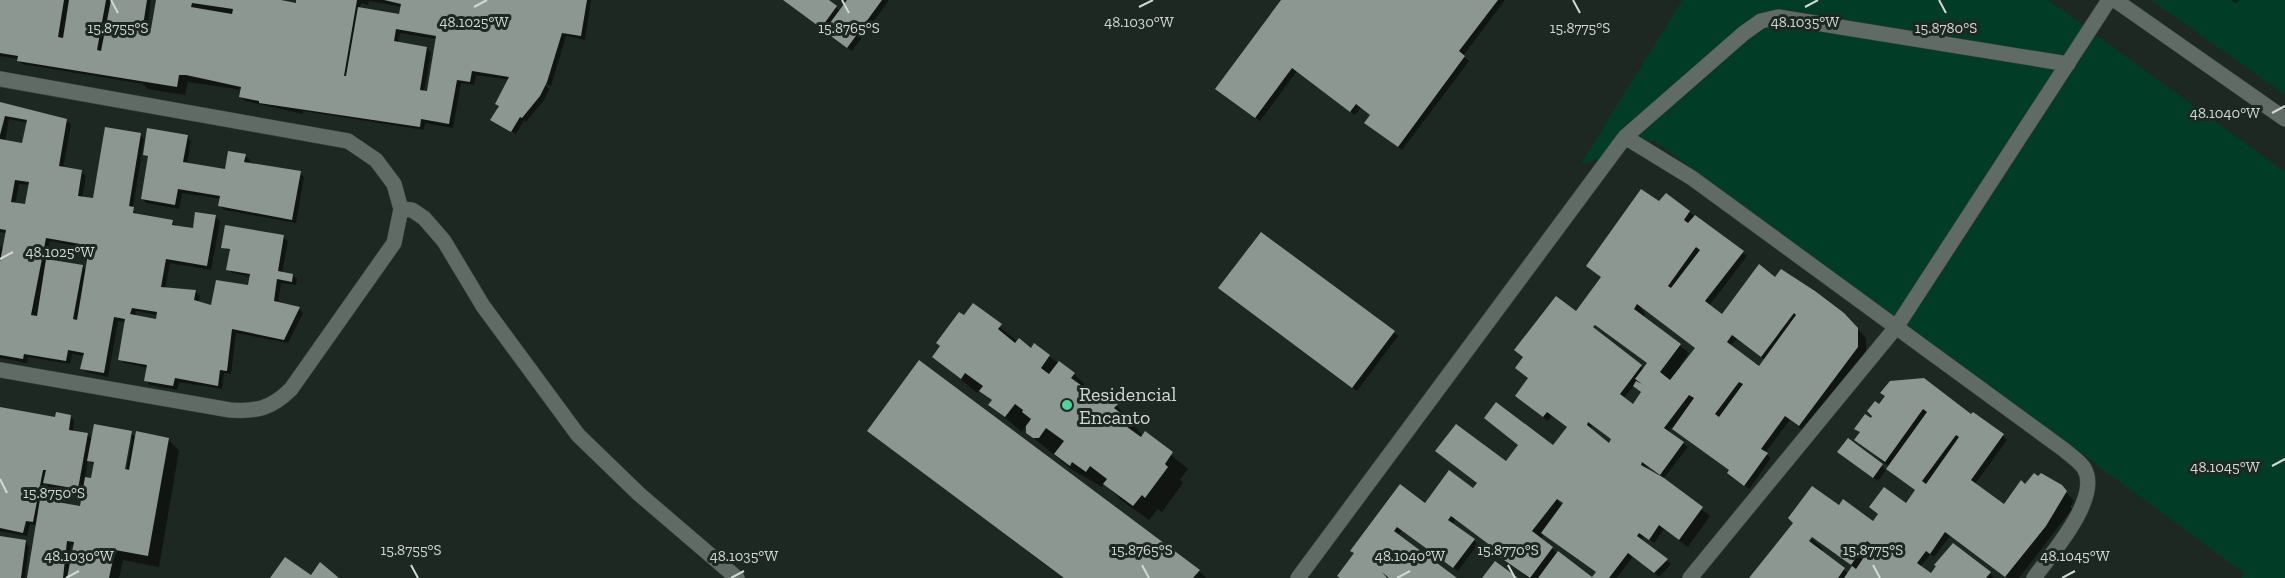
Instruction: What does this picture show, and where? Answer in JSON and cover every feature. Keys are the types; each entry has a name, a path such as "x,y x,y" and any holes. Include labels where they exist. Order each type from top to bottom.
{"street":[{"path":"1690,578 1897,326 2109,0"},
{"path":"2115,0 2285,119"},
{"path":"1298,578 1625,137 1743,33 1761,21 1778,17 2068,64"},
{"path":"0,79 348,141 376,160 394,184 401,209 394,243 291,389 279,401 264,409 230,410 0,370"},
{"path":"1625,137 1692,178 1897,326 2084,468 2089,492 2078,516 2034,578"},
{"path":"401,209 412,210 424,218 444,241 483,306 578,435 639,494 737,578"}],"green space":[{"path":"1682,0 2048,0 2285,172 2285,578 2241,578 2244,573 1654,141 1580,165"},
{"path":"2151,0 2285,0 2285,95"}],"building":[{"path":"0,0 64,0 58,37 63,38 69,0 106,0 97,50 101,51 111,0 147,0 142,32 146,33 147,27 151,29 156,0 281,0 296,3 296,0 357,0 344,76 346,76 358,7 399,14 401,4 384,0 587,0 581,36 562,33 547,82 540,96 522,118 520,117 511,132 490,120 499,106 495,104 509,77 472,71 470,82 457,80 449,124 421,119 420,127 259,103 259,101 239,97 241,87 186,75 179,75 177,87 17,61 18,56 0,53","holes":["192,3 233,9 232,14 191,7","396,29 436,36 427,91 420,90 427,47 394,41"]},
{"path":"783,0 829,0 837,6 821,28"},
{"path":"847,0 882,0 847,48 824,31"},
{"path":"1281,0 1498,0 1459,51 1465,56 1398,147 1364,123 1370,115 1356,104 1350,112 1292,68 1255,118 1215,89"},
{"path":"0,102 67,119 59,166 82,170 78,196 93,198 105,127 141,133 129,206 134,207 133,213 173,220 172,225 193,228 195,212 216,215 207,266 166,259 161,287 196,290 194,300 211,305 216,280 248,285 250,274 226,270 230,249 221,248 225,225 284,235 278,271 293,274 292,282 277,279 274,301 300,307 284,340 232,329 227,371 220,370 218,386 175,378 173,386 144,381 147,365 118,360 125,319 114,317 104,373 80,369 84,353 68,350 66,361 24,354 23,359 0,355 0,262 6,230 0,229 0,139 22,143 27,120 5,116 0,135","holes":["15,180 29,182 25,204 11,202","46,238 86,245 85,248 89,248 77,320 73,319 83,265 46,259 37,316 31,315","132,308 157,312 156,319 130,314"]},
{"path":"147,128 188,135 183,162 225,169 228,151 246,154 244,162 301,171 292,220 218,206 220,196 178,189 175,205 141,199 148,156 143,155"},
{"path":"1641,189 1659,201 1666,193 1690,211 1684,220 1688,223 1695,215 1744,251 1705,301 1722,314 1759,264 1775,277 1781,269 1844,313 1858,328 1858,347 1799,426 1785,416 1761,449 1768,453 1744,486 1727,473 1729,470 1672,429 1694,398 1689,395 1664,428 1684,442 1660,475 1642,462 1641,465 1664,478 1703,507 1679,540 1659,525 1649,540 1639,533 1637,536 1668,559 1654,573 1628,553 1609,578 1538,578 1558,551 1592,577 1596,572 1541,533 1563,503 1557,499 1532,531 1553,547 1530,578 1488,549 1491,546 1451,516 1448,520 1475,539 1453,568 1397,527 1394,531 1457,578 1389,578 1382,572 1387,578 1340,578 1337,576 1354,553 1350,551 1400,484 1425,503 1449,470 1473,488 1477,483 1435,451 1456,424 1506,461 1518,445 1484,418 1496,402 1553,445 1567,427 1547,412 1543,417 1515,396 1528,378 1515,368 1523,357 1514,350 1556,296 1576,311 1601,277 1586,266","holes":["1696,247 1700,250 1671,288 1668,286","1637,304 1695,348 1670,380 1660,372 1681,344 1634,309","1794,313 1796,315 1759,366 1727,342 1732,335 1761,357","1595,325 1647,363 1635,379 1642,384 1636,381 1633,386 1641,392 1633,404 1620,394 1642,365 1593,327","1739,382 1743,384 1719,417 1715,414","1588,422 1611,439 1609,443 1587,425"]},
{"path":"1261,232 1395,331 1352,388 1218,288"},
{"name":"Residencial Encanto","path":"973,303 1002,324 998,329 1015,343 1019,338 1031,348 1034,343 1050,355 1041,368 1049,374 1059,361 1075,373 1071,378 1085,388 1082,392 1094,401 1101,392 1118,404 1114,408 1127,418 1123,424 1141,437 1145,431 1173,452 1165,464 1168,467 1145,498 1142,495 1133,506 1103,484 1107,479 1090,466 1086,472 1072,462 1070,466 1054,454 1064,441 1046,428 1039,438 1033,438 1026,433 1026,426 1031,419 1022,412 1023,410 1015,404 1005,417 988,405 992,400 979,391 983,386 965,373 961,379 932,357 940,346 936,343 959,312 964,315"},
{"path":"919,360 1200,570 1193,578 1064,578 867,431"},
{"path":"1924,378 1971,414 1973,412 2004,434 1971,480 2004,504 2021,480 2025,484 2034,473 2038,476 2041,473 2062,485 2067,491 2046,526 2005,577 1945,532 1930,554 1926,551 1917,563 1931,573 1936,566 1934,565 1953,543 1991,572 1986,578 1844,578 1852,566 1856,569 1872,545 1867,541 1851,565 1812,537 1809,541 1845,568 1838,578 1749,578 1793,523 1788,518 1812,486 1839,505 1843,499 1873,521 1878,514 1869,507 1884,487 1906,503 1915,490 1886,469 1927,412 1923,409 1885,462 1854,440 1860,432 1854,429 1865,414 1871,418 1872,416 1867,411 1875,401 1879,404 1885,396 1880,393 1890,381","holes":["1956,435 1959,437 1926,484 1922,481"]},
{"path":"0,407 55,417 56,412 71,415 69,430 88,433 78,489 43,483 46,470 43,470 33,522 26,521 23,533 0,528"},
{"path":"94,424 132,431 125,469 129,470 136,431 169,438 148,556 115,550 109,578 67,578 74,542 67,541 63,578 27,578 40,499 80,506 85,477 91,478 94,462 87,461"},
{"path":"1848,438 1883,464 1873,478 1837,452"},
{"path":"0,536 26,540 21,578 0,578"},
{"path":"285,557 311,575 320,562 339,578 270,578"},
{"path":"1495,561 1518,578 1482,578"}],"place":[{"name":"Residencial Encanto","path":"1067,405"}]}
